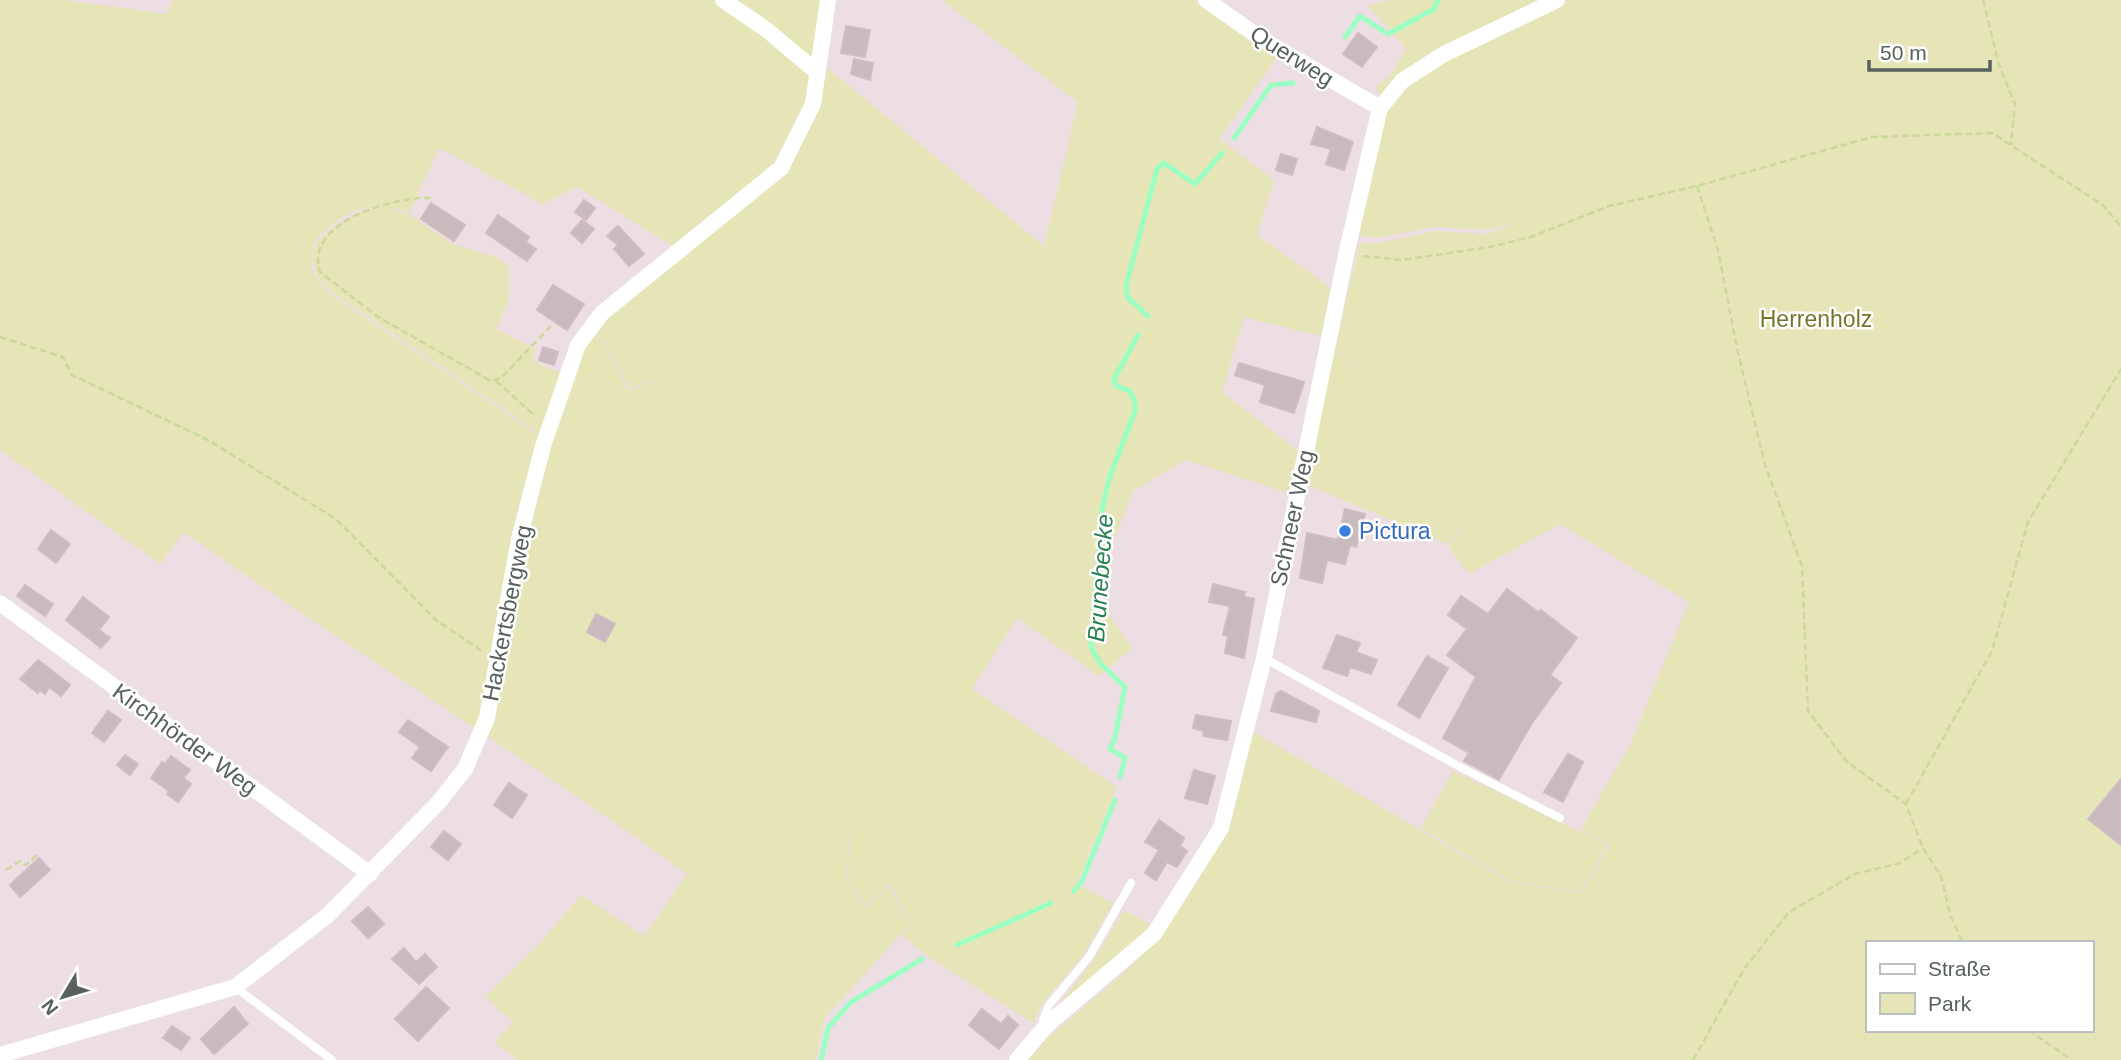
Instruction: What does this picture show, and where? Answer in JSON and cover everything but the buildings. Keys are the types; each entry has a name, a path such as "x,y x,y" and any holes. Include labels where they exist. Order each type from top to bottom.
{"street":[{"path":"723,0 767,30 818,73"},
{"name":"Hackertsbergweg","path":"0,1055 235,987 327,916 407,838 465,769 487,718 519,539 549,428 584,334 601,313 780,167 813,104 828,0"},
{"name":"Querweg","path":"1206,0 1263,40 1380,108"},
{"name":"Schneer Weg","path":"1017,1060 1047,1026 1154,934 1221,828 1264,658 1346,255 1380,108 1402,81 1444,54 1557,0"},
{"name":"Kirchhörder Weg","path":"0,603 370,874"}],"lane":[{"path":"1264,658 1560,818"},
{"path":"1047,1026 1043,1020 1049,1005 1089,957 1131,883"},
{"path":"235,987 332,1060"}],"path":[{"path":"1983,0 1999,65 2015,104 2011,145"},
{"path":"1346,255 1401,260 1490,247 1531,237 1609,206 1696,186 1872,137 1992,133 2103,205 2121,227"},
{"path":"1696,186 1718,250 1738,353 1766,466 1802,566 1808,711 1847,762 1906,804 1923,848 1941,876 1950,915 1962,941"},
{"path":"431,198 385,202 352,217 320,247 317,255 320,272 378,317 485,379 496,381 549,428"},
{"path":"496,381 551,326"},
{"path":"0,337 63,357 72,375 208,440 336,519 436,620 498,662"},
{"path":"1906,804 1992,651 2028,522 2121,369"},
{"path":"1693,1060 1744,969 1789,912 1855,874 1900,863 1923,848"},
{"path":"6,870 20,861 26,865 37,855"},
{"path":"2031,1032 2071,1060"}],"green space":[{"path":"0,0 64,0 166,14 173,0 822,0 815,58 1044,246 1042,256 1078,102 941,0 1195,0 1278,56 1219,139 1274,180 1257,235 1331,288 1321,336 1244,317 1222,392 1298,451 1289,493 1186,460 1133,491 1094,593 1132,648 1099,676 1017,618 972,689 1117,787 1077,884 1113,903 1084,954 1042,1004 1033,1023 931,959 902,935 911,924 890,884 866,905 847,879 850,841 857,817 849,841 846,879 866,907 889,886 910,924 824,1019 816,1060 517,1060 494,1042 513,1022 485,997 541,942 581,895 644,936 687,874 184,532 160,564 0,450","holes":["439,148 543,204 577,187 684,253 607,316 596,331 630,389 649,379 661,388 649,380 629,391 596,332 583,351 549,442 327,292 311,269 314,242 347,215 357,210 380,207 410,212"]},
{"name":"Herrenholz","path":"1389,0 2121,0 2121,1060 1028,1060 1046,1039 1122,975 1159,937 1227,832 1252,731 1509,882 1581,893 1610,845 1580,830 1630,745 1689,602 1560,524 1469,574 1448,546 1496,488 1448,544 1305,484 1335,351 1508,475 1335,350 1359,244 1378,243 1435,231 1487,234 1516,223 1488,230 1434,227 1378,238 1357,236 1385,104 1376,87 1391,75 1406,48 1368,6"},
{"path":"382,207 409,214 452,244 496,257 509,266 509,298 497,329 536,349 533,361 560,373 540,434 328,290 317,274 314,263 316,243 346,219 363,211"},
{"path":"1453,771 1608,845 1580,892 1510,881 1421,828"},
{"path":"1124,910 1153,926 1055,1009 1095,959"}],"waterway":[{"path":"1345,37 1360,16 1388,34 1434,9 1438,0"},
{"path":"1234,138 1271,85 1293,83"},
{"name":"Brunebecke","path":"1148,316 1128,298 1126,286 1157,169 1164,163 1195,184 1222,153"},
{"name":"Brunebecke","path":"1120,777 1125,758 1110,749 1115,738 1125,687 1100,663 1091,647 1102,510 1109,479 1135,411 1130,391 1116,386 1114,379 1138,335"},
{"name":"Brunebecke","path":"1074,891 1082,881 1115,800"},
{"name":"Brunebecke","path":"957,945 1051,903"},
{"name":"Brunebecke","path":"821,1060 828,1028 851,1002 922,959"}],"place":[{"name":"Pictura","path":"1345,531"}]}
